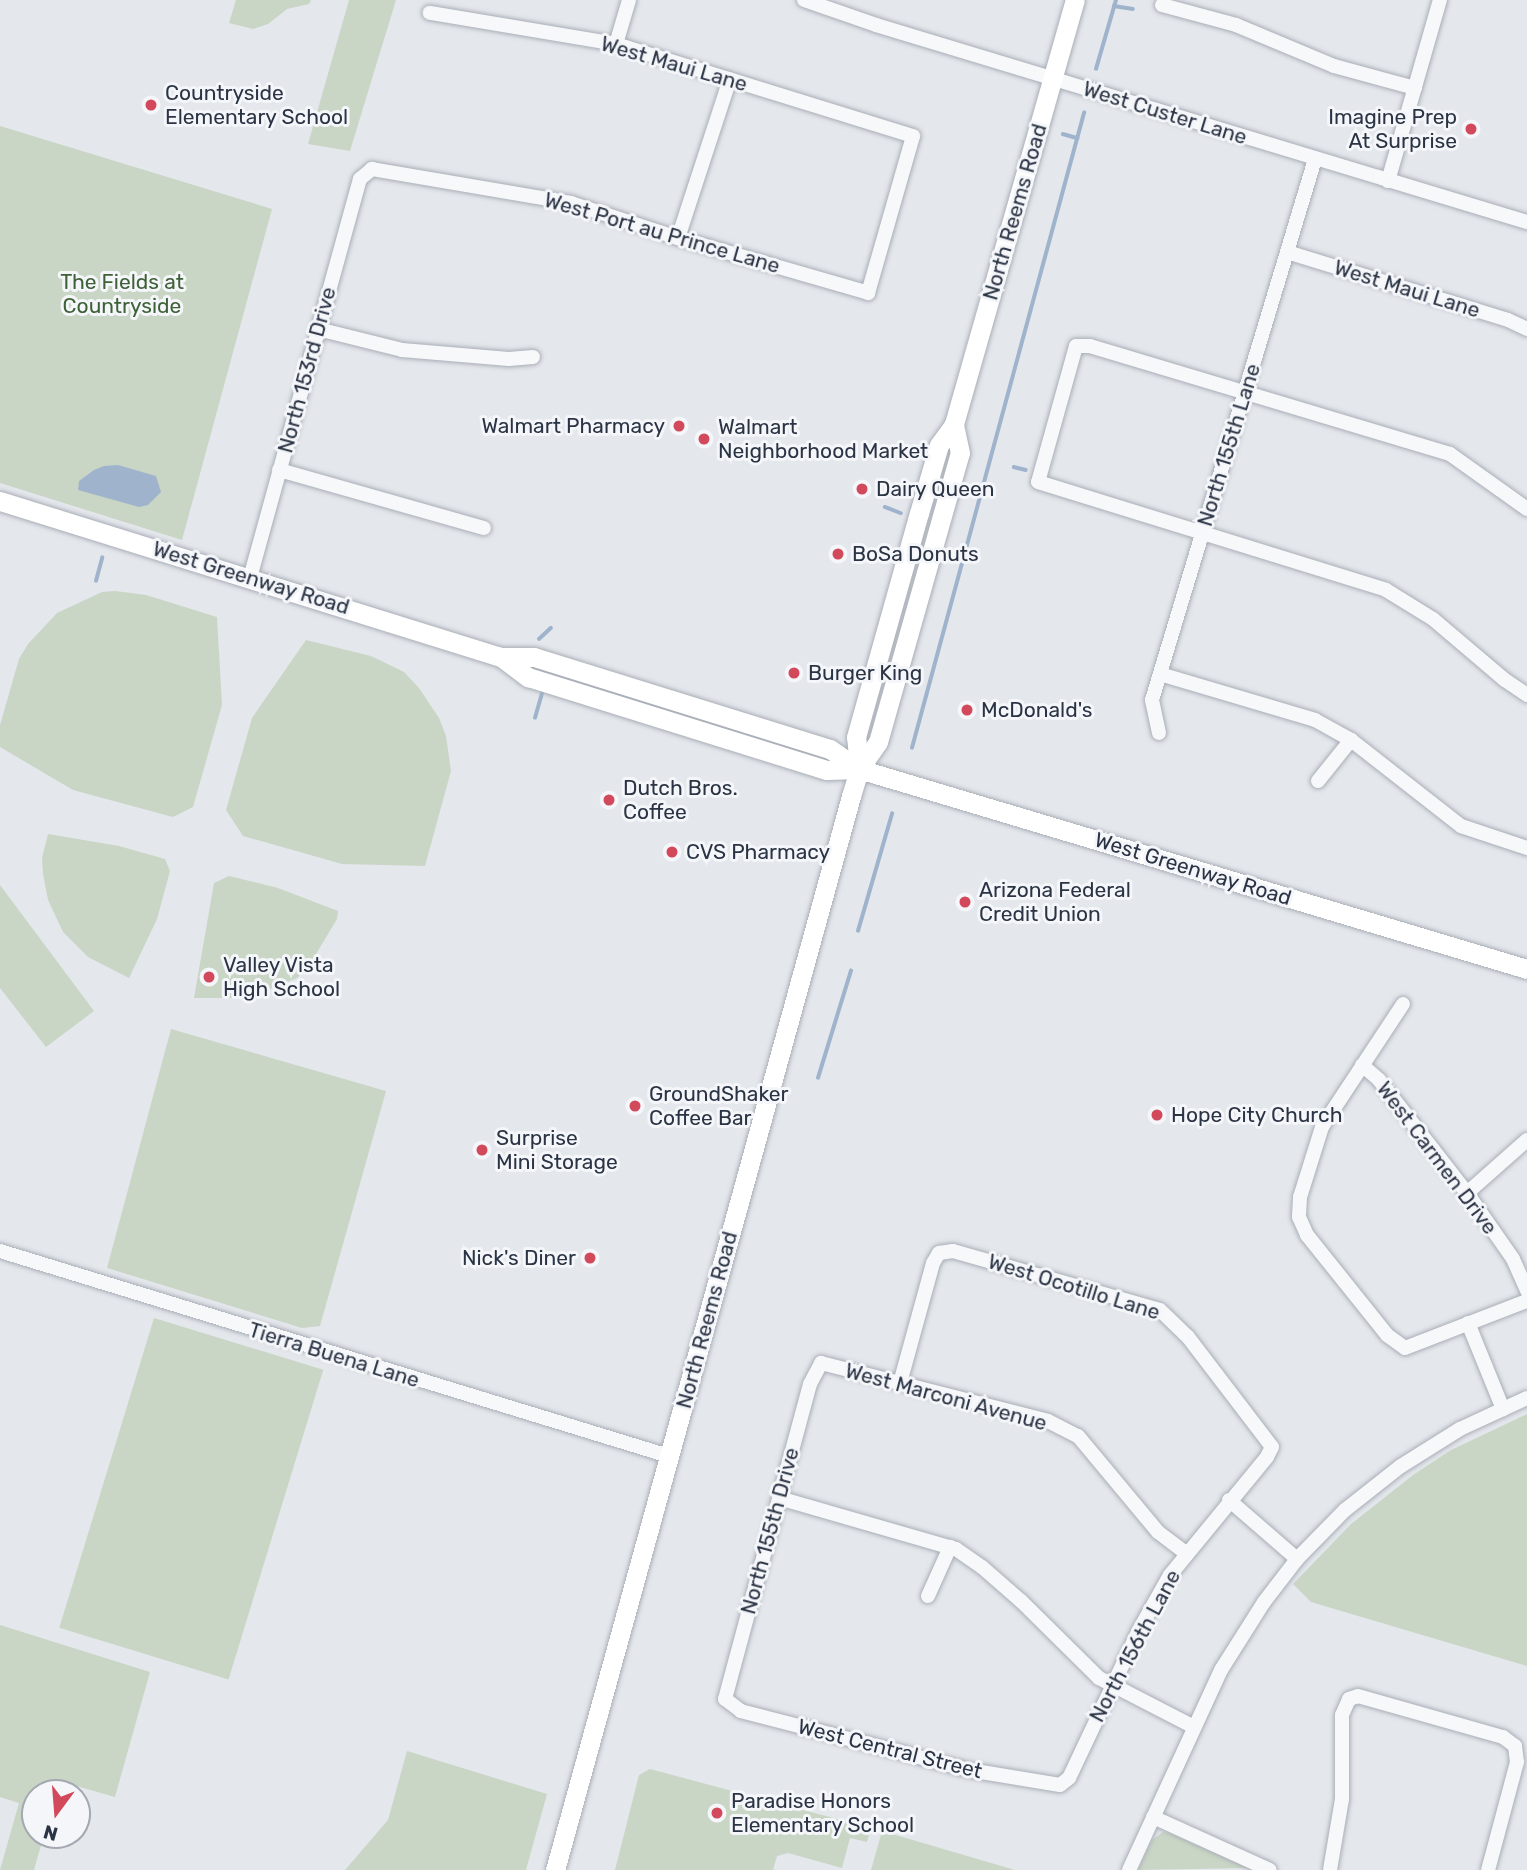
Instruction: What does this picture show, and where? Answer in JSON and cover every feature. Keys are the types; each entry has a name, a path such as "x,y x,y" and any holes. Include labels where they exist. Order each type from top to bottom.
{"main road":[{"name":"North Reems Road","path":"555,1870 859,769 856,737 859,726 939,445 954,424 1075,0"},
{"name":"West Greenway Road","path":"0,501 501,657 534,657 830,749 859,769 1527,969"}],"street":[{"path":"617,44 629,0"},
{"name":"West Custer Lane","path":"804,0 1052,79 1527,222"},
{"path":"1388,181 1440,0"},
{"path":"1162,5 1236,25 1335,66 1415,88"},
{"name":"West Maui Lane","path":"430,13 617,44 913,136 867,293"},
{"path":"678,238 730,79"},
{"name":"North 155th Lane","path":"1159,733 1152,700 1315,159"},
{"name":"West Port au Prince Lane","path":"372,169 571,202 678,238 867,293"},
{"name":"North 153rd Drive","path":"250,578 360,179 372,169"},
{"name":"West Maui Lane","path":"1287,252 1527,328"},
{"path":"318,329 402,350 509,359 533,357"},
{"path":"1527,509 1450,454 1090,345 1076,346 1038,482 1386,590 1433,619 1505,680 1527,695"},
{"path":"279,470 484,528"},
{"path":"1160,674 1315,720 1352,740 1461,826 1527,848"},
{"path":"1318,781 1352,740"},
{"path":"1404,1004 1322,1127 1300,1197 1299,1217 1307,1235 1387,1335 1405,1349 1527,1301"},
{"name":"West Carmen Drive","path":"1362,1065 1379,1080 1467,1193 1513,1259 1527,1291"},
{"path":"1467,1193 1527,1140"},
{"name":"Tierra Buena Lane","path":"0,1251 669,1456"},
{"name":"West Ocotillo Lane","path":"900,1383 933,1263 939,1253 953,1251 1160,1310 1188,1337 1272,1447"},
{"path":"1468,1323 1503,1409"},
{"name":"West Marconi Avenue","path":"821,1363 1048,1421 1078,1436 1158,1532 1186,1553"},
{"name":"North 155th Drive","path":"725,1699 810,1384 821,1363"},
{"path":"1129,1870 1194,1727 1235,1646 1297,1559 1345,1510 1401,1465 1460,1429 1527,1398"},
{"name":"North 156th Lane","path":"1060,1785 1069,1778 1151,1608 1186,1553 1267,1458 1272,1447"},
{"path":"779,1498 950,1546 982,1567 1080,1663 1111,1687 1194,1727"},
{"path":"1229,1500 1297,1559"},
{"path":"928,1596 950,1546"},
{"path":"1330,1870 1341,1807 1342,1715 1349,1699 1366,1697 1503,1737 1515,1746 1517,1762 1488,1870"},
{"name":"West Central Street","path":"725,1699 741,1711 862,1744 969,1770 1060,1785"},
{"path":"1153,1817 1270,1870"}],"green space":[{"path":"236,0 311,0 309,4 287,9 268,24 253,29 229,23"},
{"path":"349,0 396,0 350,151 308,144"},
{"name":"The Fields at Countryside","path":"0,126 272,209 182,540 0,483"},
{"path":"102,592 146,595 217,617 222,705 193,807 173,817 73,790 0,747 0,725 19,659 28,644 57,613"},
{"path":"306,640 371,656 404,672 419,688 439,718 446,736 451,771 425,866 342,864 243,836 226,810 252,718"},
{"path":"48,834 119,846 165,859 170,871 157,919 129,978 88,957 63,932 48,900 43,874 42,858"},
{"path":"229,876 278,888 338,911 337,919 310,964 297,978 247,998 194,998 214,883"},
{"path":"0,885 94,1011 46,1047 0,988"},
{"path":"171,1029 386,1091 320,1326 302,1328 107,1268"},
{"path":"154,1318 323,1370 229,1680 59,1628"},
{"path":"1527,1414 1527,1666 1311,1602 1293,1584 1351,1524 1413,1475 1451,1450"},
{"path":"0,1625 150,1672 115,1797 91,1790 91,1779 21,1779 21,1849 40,1849 34,1870 0,1870 19,1803 0,1797"},
{"path":"407,1751 547,1794 526,1870 345,1870 388,1820"},
{"path":"650,1769 871,1828 867,1842 850,1838 842,1868 788,1853 777,1856 773,1870 615,1870 639,1775"},
{"path":"882,1831 1015,1870 871,1870"},
{"path":"1163,1832 1248,1868 1138,1870 1152,1840"}],"water":[{"path":"118,465 156,476 161,492 148,505 139,507 78,490 79,481 94,470"}],"waterway":[{"path":"1096,69 1116,0"},
{"path":"1114,6 1133,9"},
{"path":"912,748 1084,113"},
{"path":"1063,134 1077,138"},
{"path":"1014,467 1026,470"},
{"path":"885,507 901,513"},
{"path":"96,581 102,558"},
{"path":"539,639 551,628"},
{"path":"535,718 542,694"},
{"path":"858,931 892,814"},
{"path":"818,1078 851,971"}],"place":[{"name":"Countryside Elementary School","path":"151,105"},
{"name":"Imagine Prep At Surprise","path":"1471,129"},
{"name":"Walmart Pharmacy","path":"679,426"},
{"name":"Walmart Neighborhood Market","path":"704,439"},
{"name":"Dairy Queen","path":"862,489"},
{"name":"BoSa Donuts","path":"838,554"},
{"name":"Burger King","path":"794,673"},
{"name":"McDonald's","path":"967,710"},
{"name":"Dutch Bros. Coffee","path":"609,800"},
{"name":"CVS Pharmacy","path":"672,852"},
{"name":"Arizona Federal Credit Union","path":"965,902"},
{"name":"Valley Vista High School","path":"209,977"},
{"name":"GroundShaker Coffee Bar","path":"635,1106"},
{"name":"Hope City Church","path":"1157,1115"},
{"name":"Surprise Mini Storage","path":"482,1150"},
{"name":"Nick's Diner","path":"590,1258"},
{"name":"Paradise Honors Elementary School","path":"717,1813"}]}
